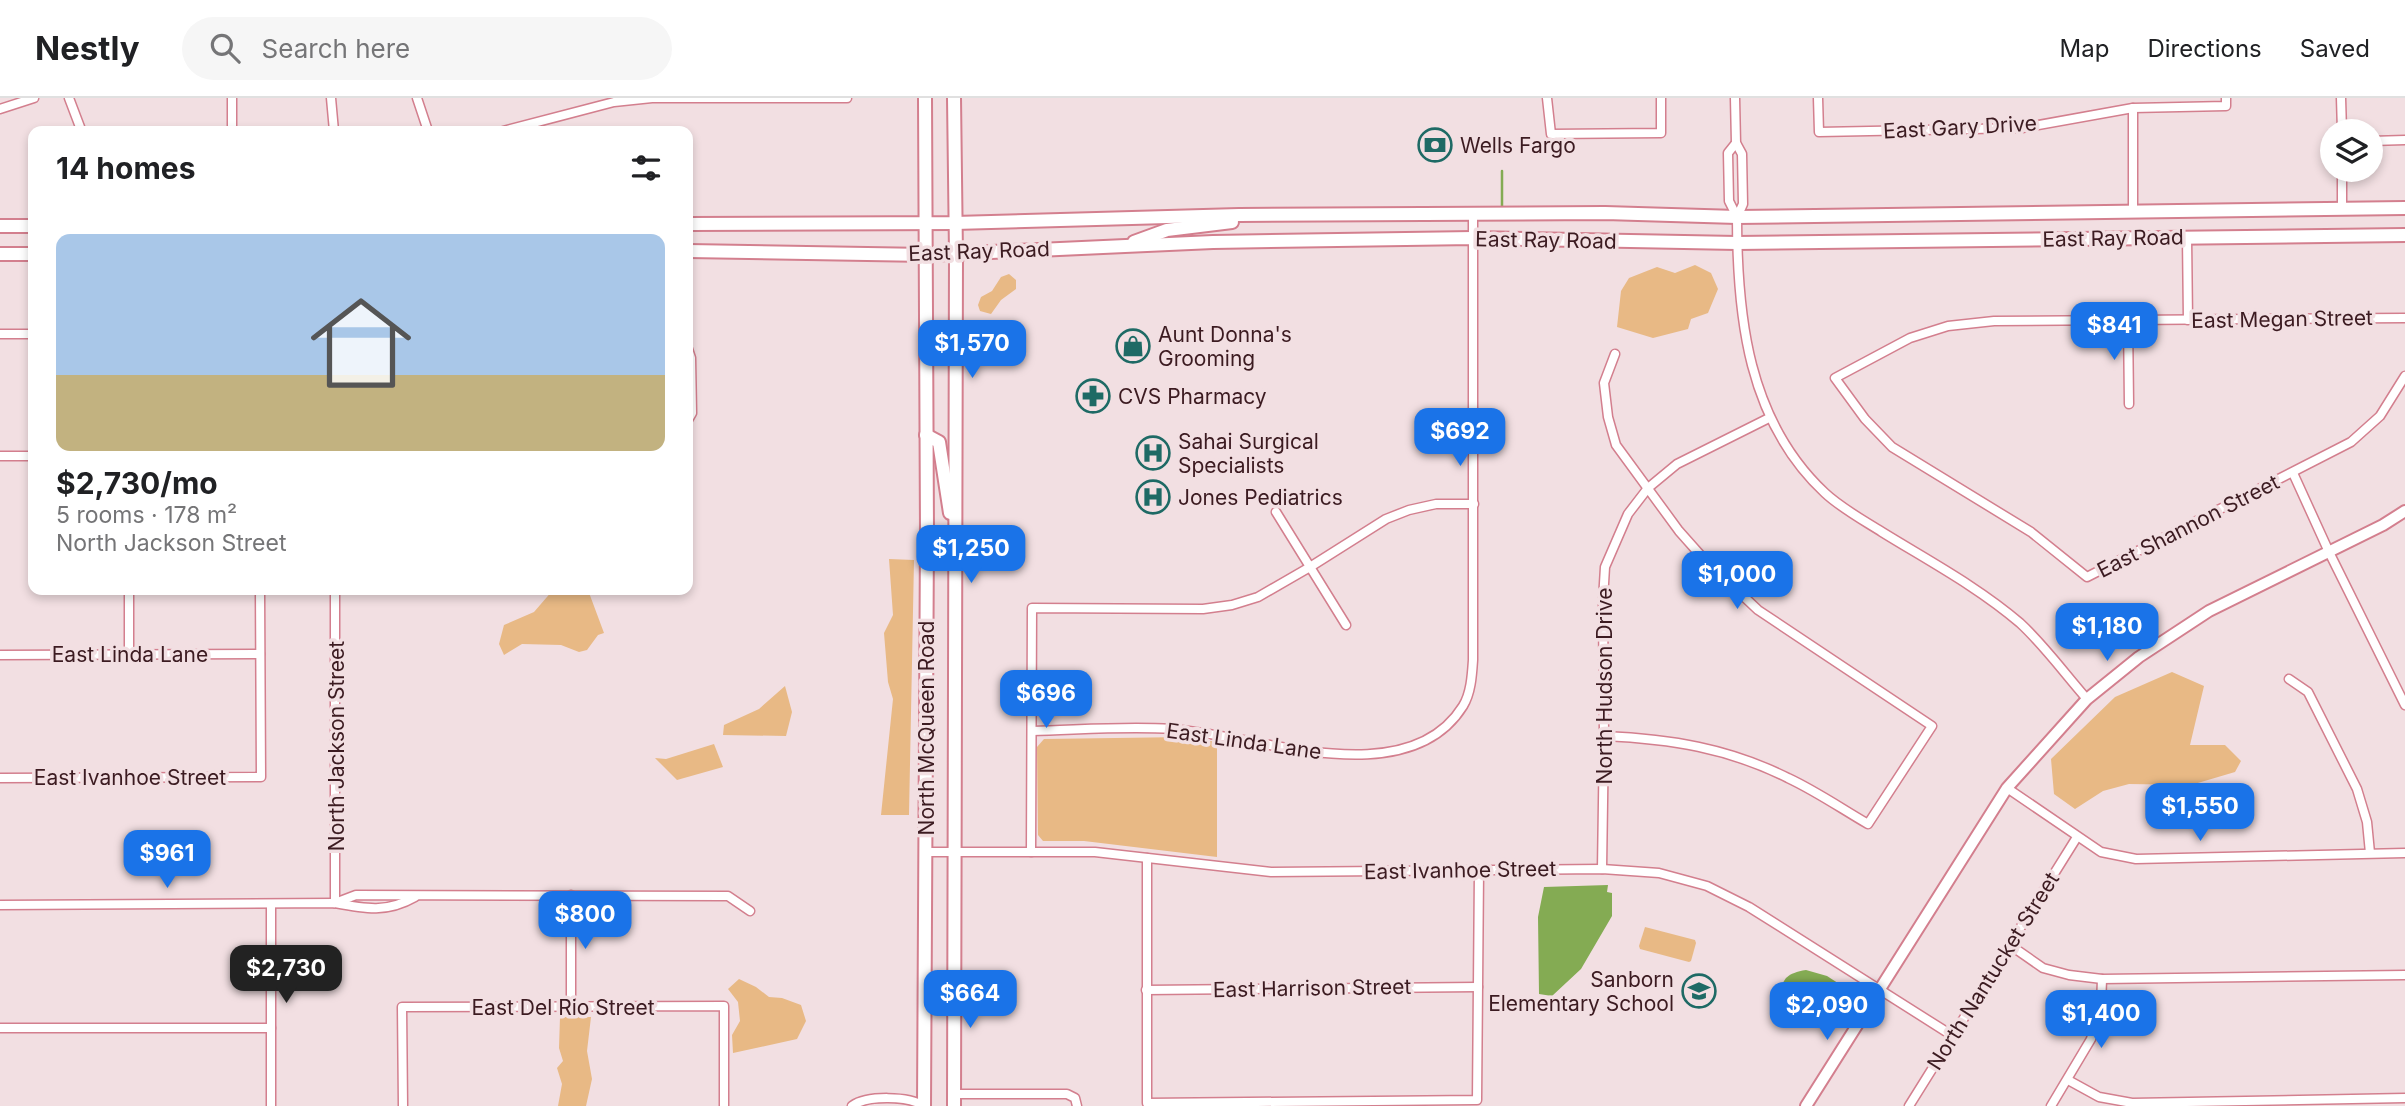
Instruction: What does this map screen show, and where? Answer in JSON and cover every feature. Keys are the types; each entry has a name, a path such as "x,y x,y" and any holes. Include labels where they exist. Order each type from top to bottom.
{"main road":[{"name":"North McQueen Road","path":"924,1106 927,255 925,98"},
{"name":"North McQueen Road","path":"954,98 954,1100"},
{"name":"East Ray Road","path":"693,225 926,224 1240,215 1605,213 1737,217 2405,208"},
{"path":"1123,246 1167,230 1229,223 1240,215"},
{"path":"0,226 28,226"},
{"name":"East Ray Road","path":"693,251 927,255 1123,246 1473,238 1737,243 2405,235"},
{"path":"0,254 28,254"},
{"path":"926,435 939,442 947,504 955,533"}],"street":[{"path":"0,109 34,98"},
{"path":"69,98 80,126"},
{"path":"232,98 232,126"},
{"path":"331,98 334,126"},
{"path":"417,98 426,126"},
{"path":"522,126 614,102 652,99 847,98"},
{"path":"1547,98 1551,134 1661,133 1661,98"},
{"path":"1735,98 1736,143 1742,154 1743,204 1737,217 1740,303 1755,383 1769,418 1793,457 1825,494 1995,604 2022,625 2087,699"},
{"name":"East Gary Drive","path":"1818,98 1819,132 2022,128 2133,108 2226,102"},
{"path":"2341,98 2342,119"},
{"path":"2133,108 2133,212"},
{"path":"2383,141 2405,140"},
{"path":"1736,143 1728,153 1728,189 1729,206 1737,217"},
{"path":"2342,182 2342,209"},
{"path":"1031,852 1032,608 1203,609 1232,605 1258,597 1310,568 1386,519 1436,504 1474,504 1473,214"},
{"path":"2187,237 2188,320"},
{"name":"East Megan Street","path":"1835,378 1910,338 1948,326 1994,321 2405,318"},
{"path":"2128,320 2129,404"},
{"path":"0,334 28,334"},
{"path":"1604,736 1656,738 1703,746 1746,759 1790,778 1868,824 1932,726 1758,610 1703,558 1679,531 1616,446 1608,417 1604,383 1615,354"},
{"name":"East Shannon Street","path":"1835,378 1865,419 1892,447 2031,532 2087,577 2351,442 2380,416 2405,376"},
{"name":"North Hudson Drive","path":"1602,869 1605,568 1628,514 1648,488 1677,464 1769,418"},
{"path":"0,456 28,456"},
{"path":"2293,473 2405,705"},
{"name":"East Linda Lane","path":"1032,731 1171,729 1323,753 1397,752 1418,745 1448,725 1464,705 1471,685 1474,504"},
{"path":"1806,1106 2007,788 2087,699 2140,657 2208,611 2383,525 2405,511"},
{"path":"1276,512 1346,625"},
{"path":"128,595 128,654"},
{"path":"260,595 260,653"},
{"name":"North Jackson Street","path":"335,595 335,903"},
{"name":"East Linda Lane","path":"0,655 260,653"},
{"name":"East Ivanhoe Street","path":"0,778 261,777 260,653"},
{"path":"2289,679 2308,692 2357,789 2367,822 2370,853"},
{"path":"2007,788 2101,852 2136,859 2405,853"},
{"name":"North Nantucket Street","path":"1909,1106 2077,837"},
{"name":"East Ivanhoe Street","path":"925,852 1095,852 1270,872 1602,869 1659,873 1707,886 1749,907 1953,1036"},
{"path":"1147,858 1147,1103 1477,1100 1479,871"},
{"path":"0,905 335,903 356,895 728,895 750,911"},
{"path":"570,895 571,1008"},
{"path":"271,904 271,1106"},
{"path":"2010,945 2043,968 2069,975 2102,979 2405,975"},
{"path":"2051,1106 2091,1038 2101,1007 2102,979"},
{"name":"East Harrison Street","path":"1146,990 1478,987"},
{"name":"East Del Rio Street","path":"403,1106 402,1007 724,1006 723,1106"},
{"path":"0,1028 271,1028"},
{"path":"2068,1080 2099,1097 2132,1103 2405,1098"},
{"path":"954,1100 1067,1094 1075,1098 1077,1106"},
{"path":"852,1106 864,1099 913,1100 924,1106"}],"shaded area":[{"path":"1695,265 1711,273 1718,289 1708,313 1691,319 1688,329 1653,338 1617,327 1621,291 1629,278 1657,267 1675,273"},
{"path":"1009,274 1016,280 1016,289 1001,300 991,314 980,311 978,305 981,297 992,291 1001,277"},
{"path":"889,559 914,560 909,815 881,815 893,699 888,682 884,633 893,615"},
{"path":"549,595 590,595 604,633 598,635 587,650 579,652 561,645 522,644 504,655 499,644 504,625 534,612"},
{"path":"2172,672 2204,686 2190,745 2225,745 2241,761 2235,772 2191,785 2129,784 2103,791 2075,809 2054,794 2051,759 2115,697"},
{"path":"785,686 792,712 786,736 723,735 724,725 759,709"},
{"path":"1186,737 1217,742 1217,857 1084,841 1043,841 1038,835 1037,747 1044,739"},
{"path":"714,744 723,767 677,780 655,758 666,759"},
{"path":"1608,885 1607,892 1612,893 1612,916 1581,969 1552,996 1539,994 1538,917 1544,887"},
{"path":"1645,927 1695,940 1691,961 1640,949"},
{"path":"1806,970 1827,976 1844,987 1847,1000 1826,1032 1783,1005 1784,980 1792,974"},
{"path":"739,979 769,997 782,998 801,1005 806,1021 797,1039 733,1053 732,1035 740,1021 738,1002 728,989"},
{"path":"560,1017 591,1017 587,1051 592,1079 586,1106 558,1106 562,1084 557,1068 563,1061 559,1048"}],"waterway":[{"path":"1502,171 1502,207"}],"place":[{"name":"Wells Fargo","path":"1435,145"},
{"name":"Aunt Donna's Grooming","path":"1133,346"},
{"name":"CVS Pharmacy","path":"1093,396"},
{"name":"Sahai Surgical Specialists","path":"1153,453"},
{"name":"Jones Pediatrics","path":"1153,497"},
{"name":"Sanborn Elementary School","path":"1699,991"}]}
